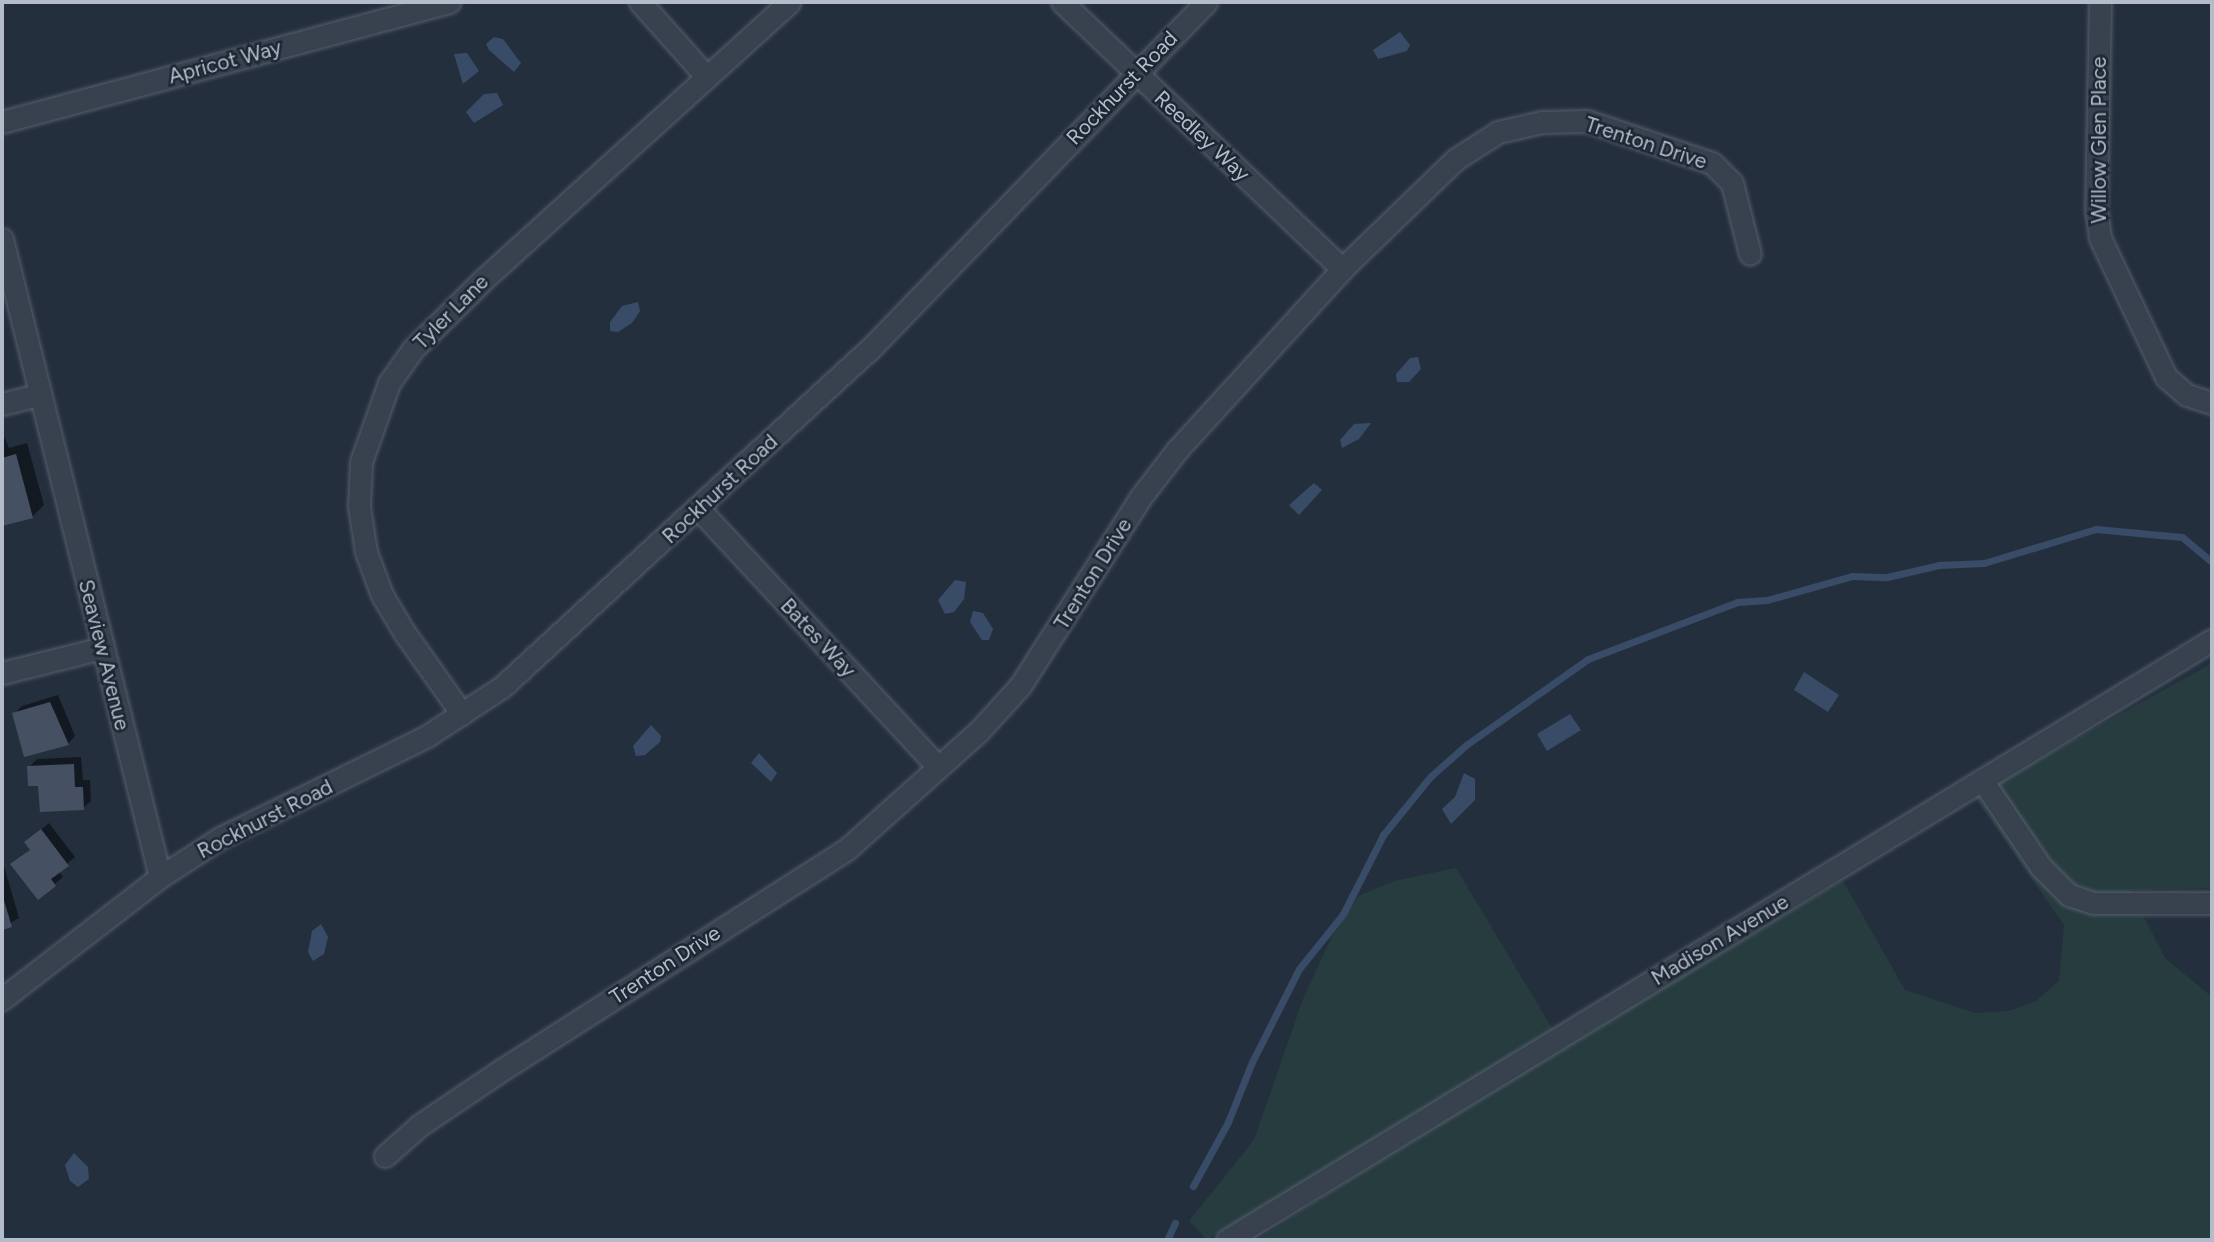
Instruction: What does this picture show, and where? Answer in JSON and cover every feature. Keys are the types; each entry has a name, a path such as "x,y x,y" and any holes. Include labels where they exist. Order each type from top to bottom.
{"street":[{"name":"Apricot Way","path":"2,122 449,2"},
{"path":"640,2 706,76"},
{"name":"Tyler Lane","path":"462,714 404,632 382,595 366,552 360,473 372,421 389,383 413,349 789,2"},
{"name":"Reedley Way","path":"1062,2 1342,269"},
{"name":"Rockhurst Road","path":"160,877 220,838 427,736 502,687 869,351 1206,2"},
{"name":"Willow Glen Place","path":"2100,2 2096,209 2100,238 2166,377 2188,396 2212,402"},
{"name":"Trenton Drive","path":"385,1156 419,1125 497,1073 846,849 938,767 1020,687 1140,498 1177,450 1342,269 1456,159 1499,132 1542,122 1587,121 1712,163 1732,183 1750,254"},
{"name":"Seaview Avenue","path":"2,239 38,394 160,877"},
{"path":"2,404 38,394"},
{"name":"Bates Way","path":"699,509 938,767"},
{"name":"Madison Avenue","path":"1227,1240 2212,640"},
{"path":"2,673 102,648"},
{"path":"1982,780 2040,867 2069,895 2093,904 2212,904"},
{"path":"2,999 160,877"}],"green space":[{"path":"2212,663 2212,888 2130,890 2165,958 2212,997 2212,1240 1257,1240 1460,1109 1843,881 1905,990 1975,1013 2009,1011 2036,1001 2059,981 2064,925 1974,796"},
{"path":"1456,868 1553,1030 1207,1240 1189,1221 1254,1140 1303,999 1333,934 1358,896 1394,881"}],"water":[{"path":"1400,32 1410,45 1407,51 1378,59 1373,50"},
{"path":"494,37 503,39 521,63 514,72 489,50 486,44"},
{"path":"467,53 479,71 463,84 454,54"},
{"path":"497,93 503,105 474,123 466,112 484,94"},
{"path":"638,302 640,311 632,323 618,332 610,331 610,322 622,306"},
{"path":"1418,357 1421,369 1409,382 1397,382 1396,374 1410,358"},
{"path":"1371,423 1359,439 1342,448 1340,440 1354,424"},
{"path":"1314,483 1322,490 1299,515 1289,505"},
{"path":"955,580 966,582 964,599 954,612 945,614 938,600"},
{"path":"973,611 983,613 993,629 989,640 982,640 970,622"},
{"path":"1804,672 1839,695 1828,712 1794,690"},
{"path":"1570,714 1581,730 1547,751 1537,734"},
{"path":"651,725 661,736 660,742 645,755 636,756 633,746"},
{"path":"759,753 777,773 771,782 751,763"},
{"path":"1464,773 1475,779 1475,800 1451,824 1442,809 1455,797"},
{"path":"321,924 328,937 324,954 313,961 308,952 312,931"},
{"path":"74,1153 88,1167 89,1179 78,1187 70,1181 65,1165"}],"building":[{"path":"16,454 33,518 2,526 2,458"},
{"path":"50,702 69,745 24,757 12,713"},
{"path":"74,764 75,787 83,787 84,810 40,812 38,786 28,786 27,766"},
{"path":"41,829 69,866 51,879 56,886 38,900 10,864 30,850 24,842"},
{"path":"2,894 12,927 2,930"}],"waterway":[{"path":"1193,1186 1228,1122 1252,1062 1299,969 1343,914 1383,835 1430,777 1466,745 1588,659 1737,602 1767,600 1852,576 1887,577 1939,565 1984,563 2096,529 2182,537 2212,562"},
{"path":"1167,1240 1175,1223"}]}
